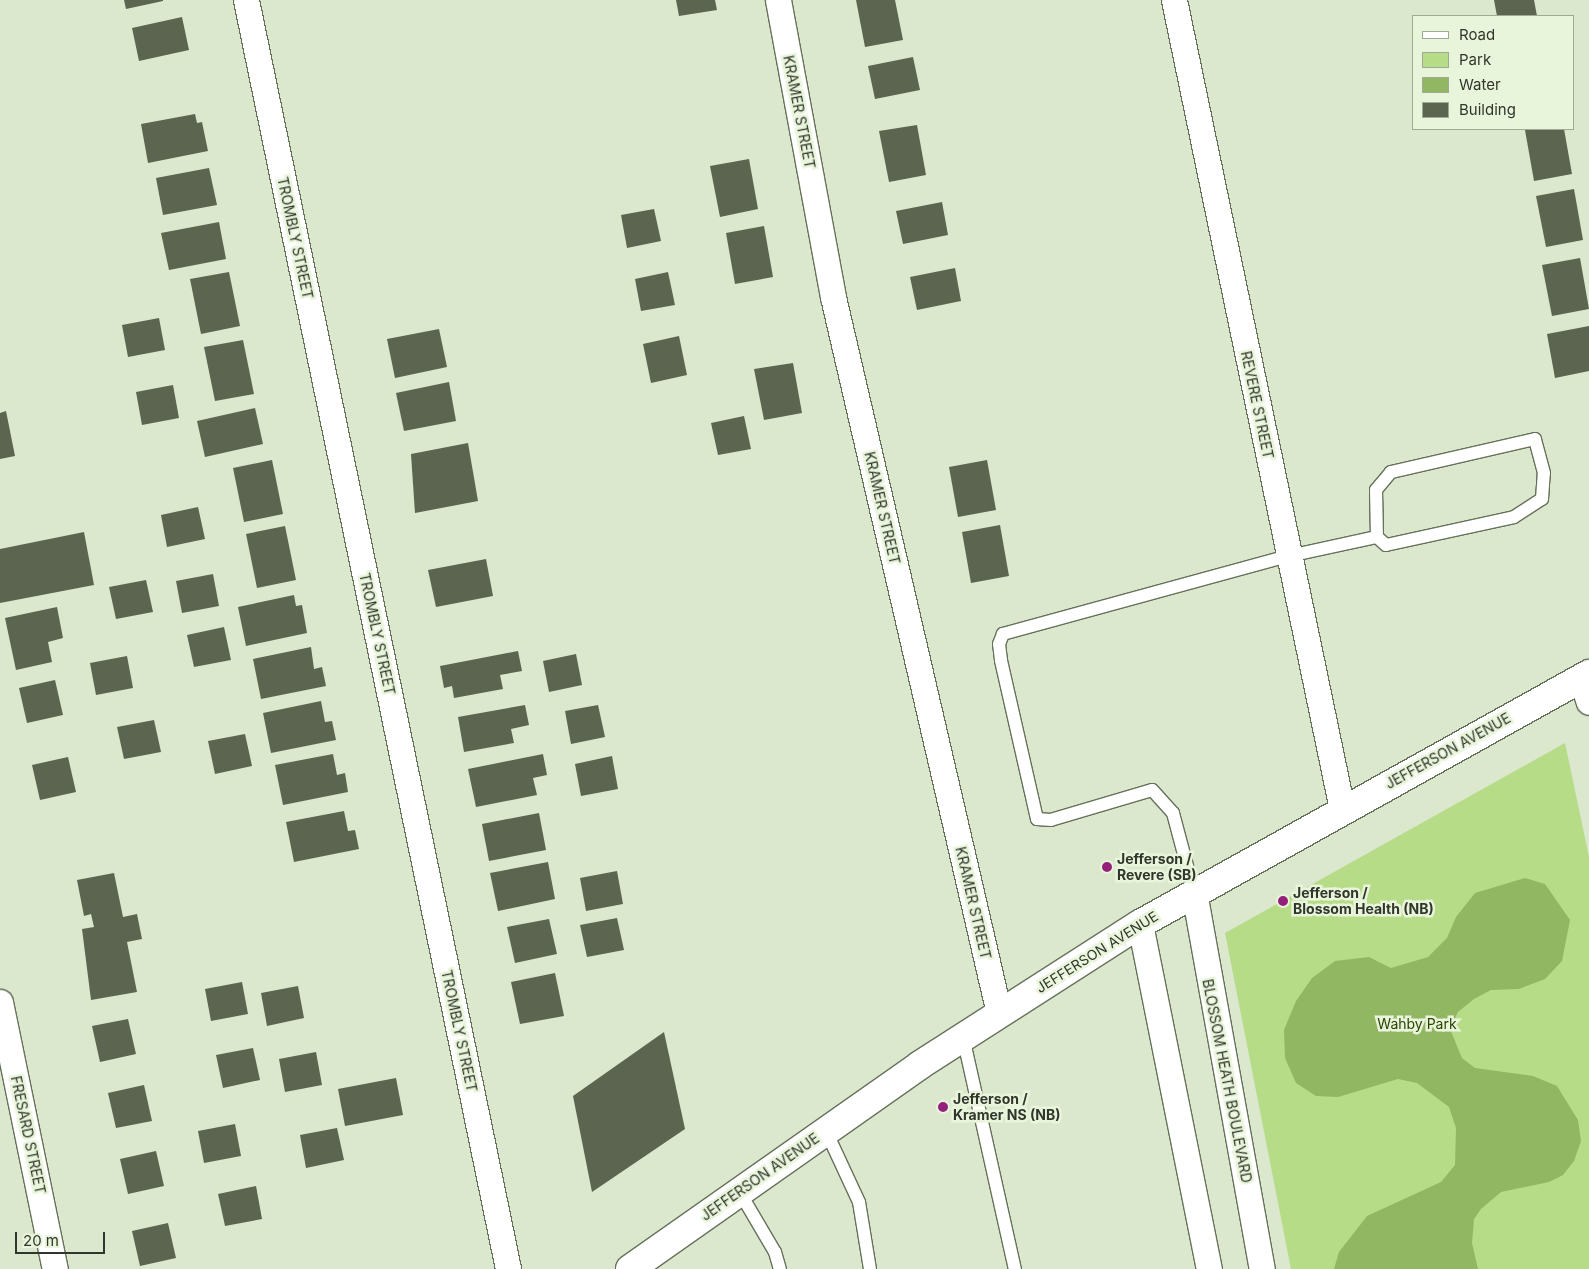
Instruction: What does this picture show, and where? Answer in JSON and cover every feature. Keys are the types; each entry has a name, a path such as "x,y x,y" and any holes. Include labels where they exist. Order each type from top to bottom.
{"main road":[{"name":"JEFFERSON AVENUE","path":"630,1269 998,1013 1140,924 1342,809 1586,685"}],"street":[{"name":"TROMBLY STREET","path":"246,0 508,1269"},
{"name":"KRAMER STREET","path":"778,0 834,297 998,1013"},
{"name":"REVERE STREET","path":"1174,0 1342,809"},
{"name":"BLOSSOM HEATH BOULEVARD","path":"1194,892 1262,1269"},
{"path":"1140,924 1209,1269"},
{"name":"FRESARD STREET","path":"0,1002 56,1269"}],"lane":[{"path":"1535,440 1544,473 1542,499 1514,517 1386,545 1378,537 1376,490 1391,472 1535,440"},
{"path":"1194,892 1173,813 1152,790 1051,820 1037,819 999,644 1003,634 1018,627 1289,556 1378,537"},
{"path":"963,1037 1015,1269"},
{"path":"826,1131 859,1202 870,1269"},
{"path":"739,1192 775,1252 780,1269"}],"green space":[{"name":"Wahby Park","path":"1565,743 1589,857 1589,1269 1291,1269 1225,933"}],"water":[{"path":"1525,878 1545,884 1570,920 1562,961 1545,979 1519,989 1491,990 1474,999 1458,1012 1450,1029 1462,1058 1475,1068 1533,1076 1557,1086 1578,1120 1581,1141 1574,1161 1563,1175 1549,1182 1501,1192 1481,1209 1474,1219 1472,1243 1478,1269 1334,1269 1339,1252 1367,1216 1441,1182 1455,1165 1456,1128 1449,1107 1417,1083 1398,1079 1338,1097 1316,1096 1296,1083 1285,1058 1284,1030 1296,1001 1312,978 1335,961 1369,957 1391,968 1428,957 1447,938 1456,917 1475,893"}],"building":[{"path":"124,0 163,0 163,1 126,9"},
{"path":"676,0 715,0 717,10 679,16"},
{"path":"856,0 895,0 903,40 865,47"},
{"path":"1494,0 1534,0 1537,15 1497,15"},
{"path":"182,17 189,50 139,61 132,28"},
{"path":"913,57 920,90 875,99 868,66"},
{"path":"195,114 197,123 202,122 208,151 148,163 141,124"},
{"path":"917,125 926,175 889,182 879,131"},
{"path":"1525,130 1564,130 1572,174 1534,181"},
{"path":"749,159 758,209 720,217 710,166"},
{"path":"209,168 217,205 163,215 156,178"},
{"path":"1574,189 1583,240 1546,247 1536,196"},
{"path":"942,202 948,235 903,244 896,211"},
{"path":"654,209 661,241 627,248 621,215"},
{"path":"219,222 226,259 169,270 161,233"},
{"path":"764,226 773,277 735,284 726,233"},
{"path":"1580,258 1589,309 1552,316 1542,265"},
{"path":"955,268 961,301 917,310 910,277"},
{"path":"229,272 240,326 201,334 190,279"},
{"path":"668,272 675,305 641,311 635,279"},
{"path":"159,318 165,350 128,357 122,325"},
{"path":"1589,326 1589,371 1555,378 1547,334"},
{"path":"439,329 447,367 395,378 387,339"},
{"path":"679,336 687,375 651,383 643,344"},
{"path":"243,340 254,394 215,401 204,347"},
{"path":"793,363 802,413 764,420 754,369"},
{"path":"449,382 456,421 404,431 396,393"},
{"path":"173,385 179,418 142,425 136,392"},
{"path":"255,408 263,444 205,457 197,421"},
{"path":"6,411 15,456 0,459 0,413"},
{"path":"744,416 751,449 718,455 711,423"},
{"path":"468,443 478,501 415,513 411,454"},
{"path":"272,460 283,514 244,522 233,468"},
{"path":"987,460 996,510 958,517 949,467"},
{"path":"198,507 205,539 167,547 161,515"},
{"path":"1000,525 1009,576 971,583 962,532"},
{"path":"285,526 296,580 257,588 246,534"},
{"path":"84,532 94,585 0,603 0,549"},
{"path":"486,559 493,596 436,607 428,570"},
{"path":"213,574 219,606 182,613 176,581"},
{"path":"146,580 153,612 116,619 109,587"},
{"path":"294,595 296,606 302,605 307,633 246,646 238,607"},
{"path":"57,607 63,638 48,642 52,662 16,670 5,618"},
{"path":"224,627 231,660 194,667 187,635"},
{"path":"311,647 314,669 322,667 326,686 261,699 253,659"},
{"path":"518,651 522,671 500,675 503,689 454,698 452,686 444,688 440,666"},
{"path":"576,654 582,685 549,692 543,661"},
{"path":"127,656 133,688 96,695 90,663"},
{"path":"55,680 63,715 27,723 19,688"},
{"path":"321,701 325,722 332,721 336,740 271,753 263,713"},
{"path":"525,705 529,725 511,729 514,743 464,752 458,717"},
{"path":"598,705 605,737 571,744 565,711"},
{"path":"154,720 161,752 124,759 117,727"},
{"path":"245,734 252,766 215,774 208,741"},
{"path":"333,754 337,775 345,773 348,792 283,805 275,765"},
{"path":"543,754 547,775 533,778 537,795 476,807 468,769"},
{"path":"612,756 618,789 581,796 575,764"},
{"path":"68,757 76,792 40,800 32,765"},
{"path":"344,811 348,831 355,830 359,849 294,862 286,822"},
{"path":"539,813 546,850 489,861 482,824"},
{"path":"548,862 555,899 498,911 490,873"},
{"path":"617,871 623,904 586,911 580,878"},
{"path":"114,873 123,917 137,914 142,939 127,942 137,992 91,1000 82,929 94,927 91,914 84,916 77,880"},
{"path":"617,918 624,950 587,957 580,925"},
{"path":"549,919 557,954 515,963 507,927"},
{"path":"555,973 564,1016 520,1024 511,982"},
{"path":"242,982 248,1014 211,1021 205,989"},
{"path":"298,986 304,1018 267,1026 261,993"},
{"path":"128,1019 136,1054 100,1062 92,1026"},
{"path":"664,1032 685,1129 592,1192 573,1096"},
{"path":"253,1048 260,1080 223,1088 216,1055"},
{"path":"316,1052 322,1085 285,1092 279,1059"},
{"path":"396,1078 403,1115 345,1126 338,1089"},
{"path":"144,1085 152,1121 116,1128 108,1093"},
{"path":"235,1124 241,1156 204,1163 198,1131"},
{"path":"337,1128 344,1160 306,1168 300,1135"},
{"path":"156,1151 164,1186 128,1194 120,1159"},
{"path":"256,1186 262,1219 225,1226 218,1194"},
{"path":"168,1223 176,1258 140,1266 132,1231"}],"place":[{"name":"Jefferson / Revere (SB)","path":"1107,867"},
{"name":"Jefferson / Blossom Health (NB)","path":"1283,901"},
{"name":"Jefferson / Kramer NS (NB)","path":"943,1107"}]}
